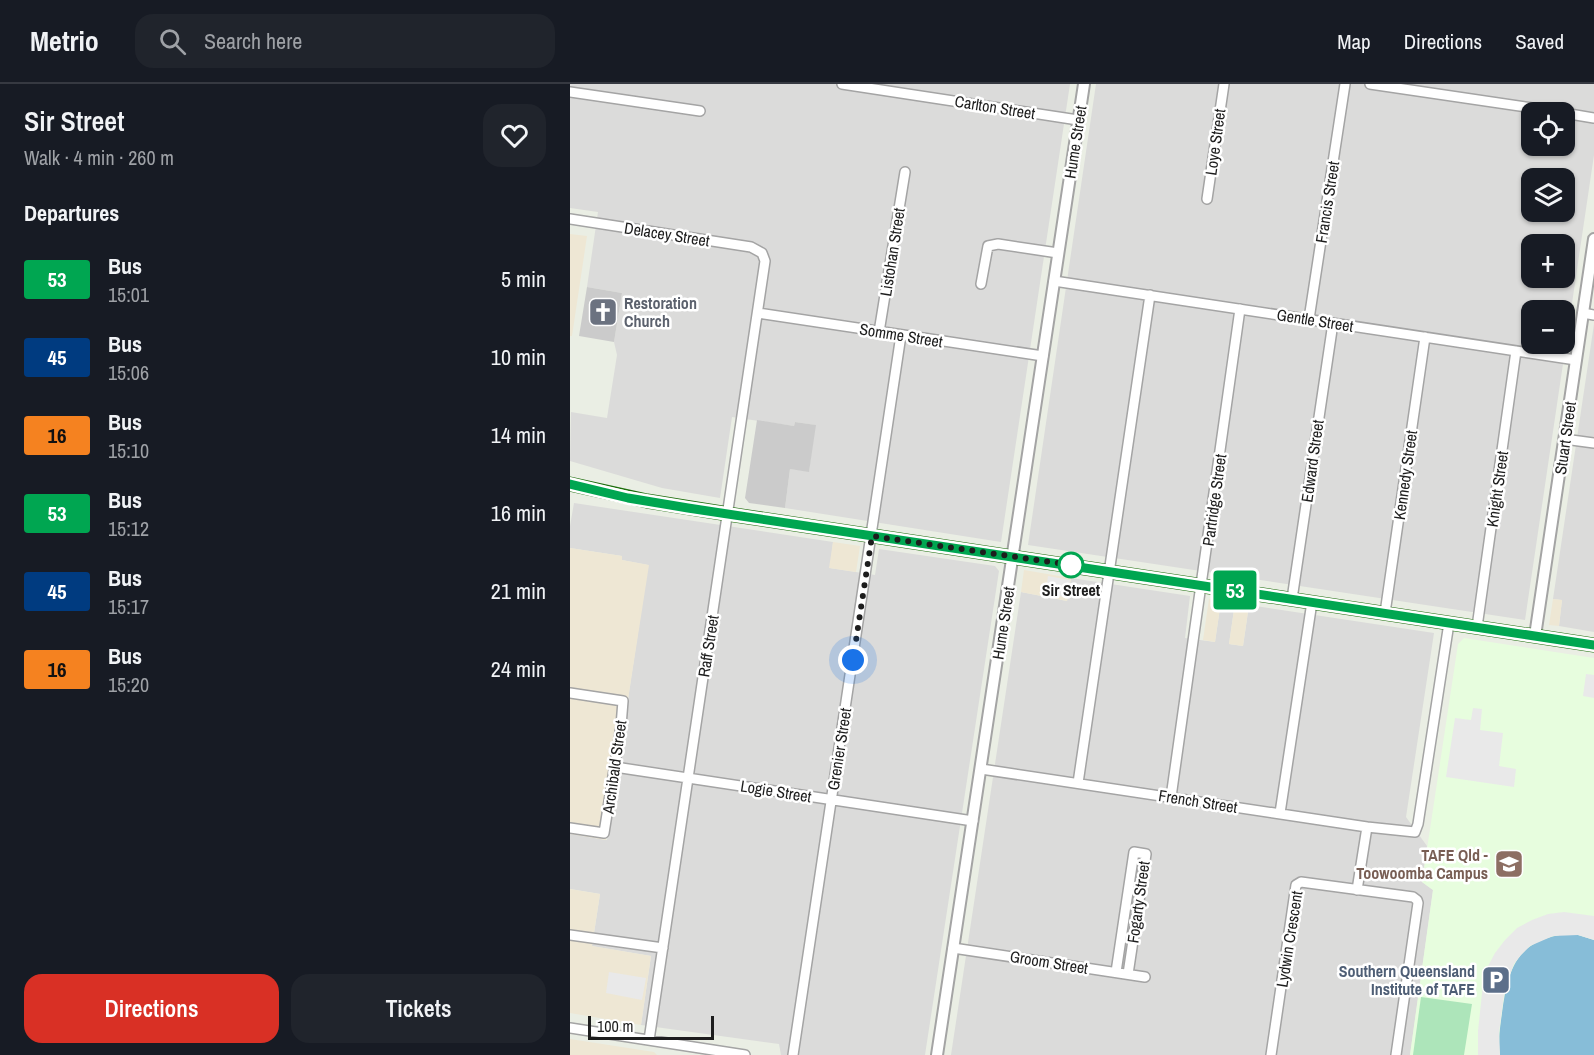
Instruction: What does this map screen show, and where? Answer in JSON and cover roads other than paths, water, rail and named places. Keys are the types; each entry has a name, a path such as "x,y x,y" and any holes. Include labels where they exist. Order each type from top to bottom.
{"main road":[{"path":"570,484 638,500 1594,645"}],"street":[{"name":"Carlton Street","path":"842,84 1078,120"},
{"name":"Hume Street","path":"937,1055 1084,84"},
{"name":"Loye Street","path":"1207,200 1224,84"},
{"name":"Francis Street","path":"1309,319 1345,84"},
{"path":"1370,84 1521,106"},
{"path":"570,92 700,111"},
{"path":"1575,115 1594,118"},
{"name":"Listohan Street","path":"879,332 905,172"},
{"name":"Delacey Street","path":"570,219 751,247 762,253"},
{"name":"Stuart Street","path":"1535,636 1576,360 1588,314 1594,239"},
{"path":"981,284 988,246 998,244 1058,253"},
{"name":"Raff Street","path":"649,1040 765,265 762,253"},
{"name":"Gentle Street","path":"1054,281 1576,360"},
{"path":"1078,783 1150,295"},
{"name":"Partridge Street","path":"1172,797 1240,309"},
{"name":"Somme Street","path":"758,313 1043,356"},
{"name":"Edward Street","path":"1292,599 1333,323"},
{"name":"Grenier Street","path":"793,1055 902,335"},
{"name":"Kennedy Street","path":"1385,613 1425,337"},
{"name":"Knight Street","path":"1477,627 1516,351"},
{"path":"1564,439 1594,443"},
{"path":"1280,813 1312,602"},
{"name":"French Street","path":"981,769 1367,827 1415,832 1449,623"},
{"name":"Archibald Street","path":"570,693 623,701 604,833 570,828"},
{"name":"Logie Street","path":"615,767 973,821"},
{"path":"1357,890 1367,827"},
{"name":"Fogarty Street","path":"1116,972 1134,852 1146,854 1128,974"},
{"name":"Lydwin Crescent","path":"1271,1055 1296,884 1302,882 1414,898 1418,901 1396,1055"},
{"path":"570,935 663,948"},
{"name":"Groom Street","path":"953,948 1145,977"},
{"path":"570,1028 745,1055"},
{"path":"670,1055 672,1043"}],"place":[{"name":"Restoration Church","path":"603,312"},
{"name":"Sir Street","path":"1071,565"},
{"name":"TAFE Qld - Toowoomba Campus","path":"1509,864"},
{"name":"Southern Queensland Institute of TAFE","path":"1496,980"}]}
